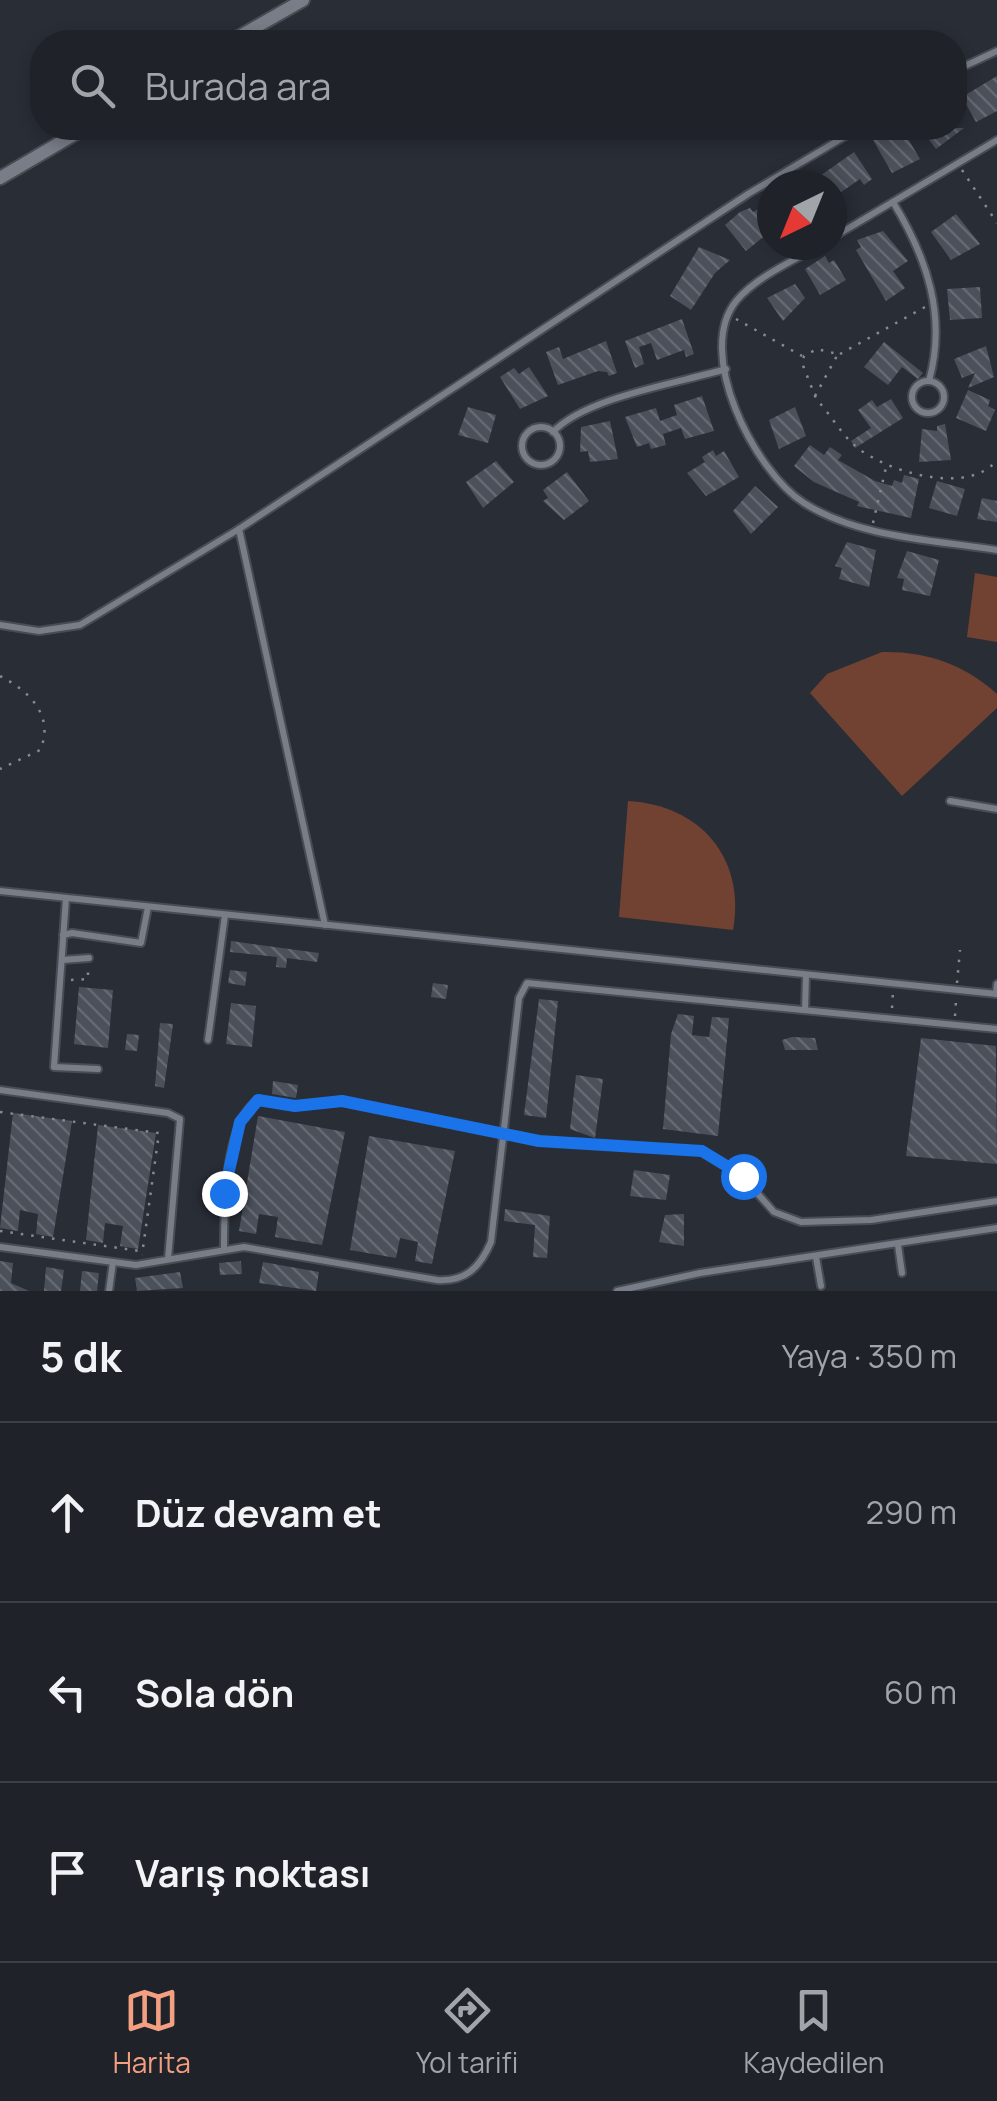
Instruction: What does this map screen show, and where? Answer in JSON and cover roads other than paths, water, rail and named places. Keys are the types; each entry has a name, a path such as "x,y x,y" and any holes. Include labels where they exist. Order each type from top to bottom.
{"street":[{"path":"251,30 303,0"},
{"path":"0,178 65,140"}],"lane":[{"path":"967,65 997,51"},
{"path":"0,626 39,630 80,624 239,528 732,204 839,140"},
{"path":"847,229 997,140"},
{"path":"892,202 921,252 934,302 937,352 929,381"},
{"path":"795,260 753,285 734,303 724,340 738,421 802,503 854,526 997,550"},
{"path":"553,432 570,416 596,406 726,369"},
{"path":"929,381 942,388 945,398 936,411 927,413 917,408 912,398 916,386 929,381"},
{"path":"535,428 553,432 560,442 558,456 546,465 531,462 523,449 526,435 535,428"},
{"path":"239,528 325,926"},
{"path":"950,802 997,809"},
{"path":"0,891 996,994 997,984"},
{"path":"66,898 54,1066 98,1069"},
{"path":"63,936 72,933 140,944 148,906"},
{"path":"208,1040 225,914"},
{"path":"62,960 89,958"},
{"path":"805,1010 806,974"},
{"path":"0,1247 136,1265 244,1247 437,1280 452,1281 467,1275 481,1263 490,1242 519,998 527,983 997,1030"},
{"path":"0,1090 168,1113 180,1119 168,1259"},
{"path":"224,1248 224,1193 240,1122 258,1100 295,1106 342,1101 611,1149 652,1145 702,1151 743,1176 774,1212 800,1222 872,1220 997,1201"},
{"path":"622,1290 997,1228"},
{"path":"898,1245 902,1272"},
{"path":"816,1257 821,1286"},
{"path":"109,1291 113,1262"}]}
